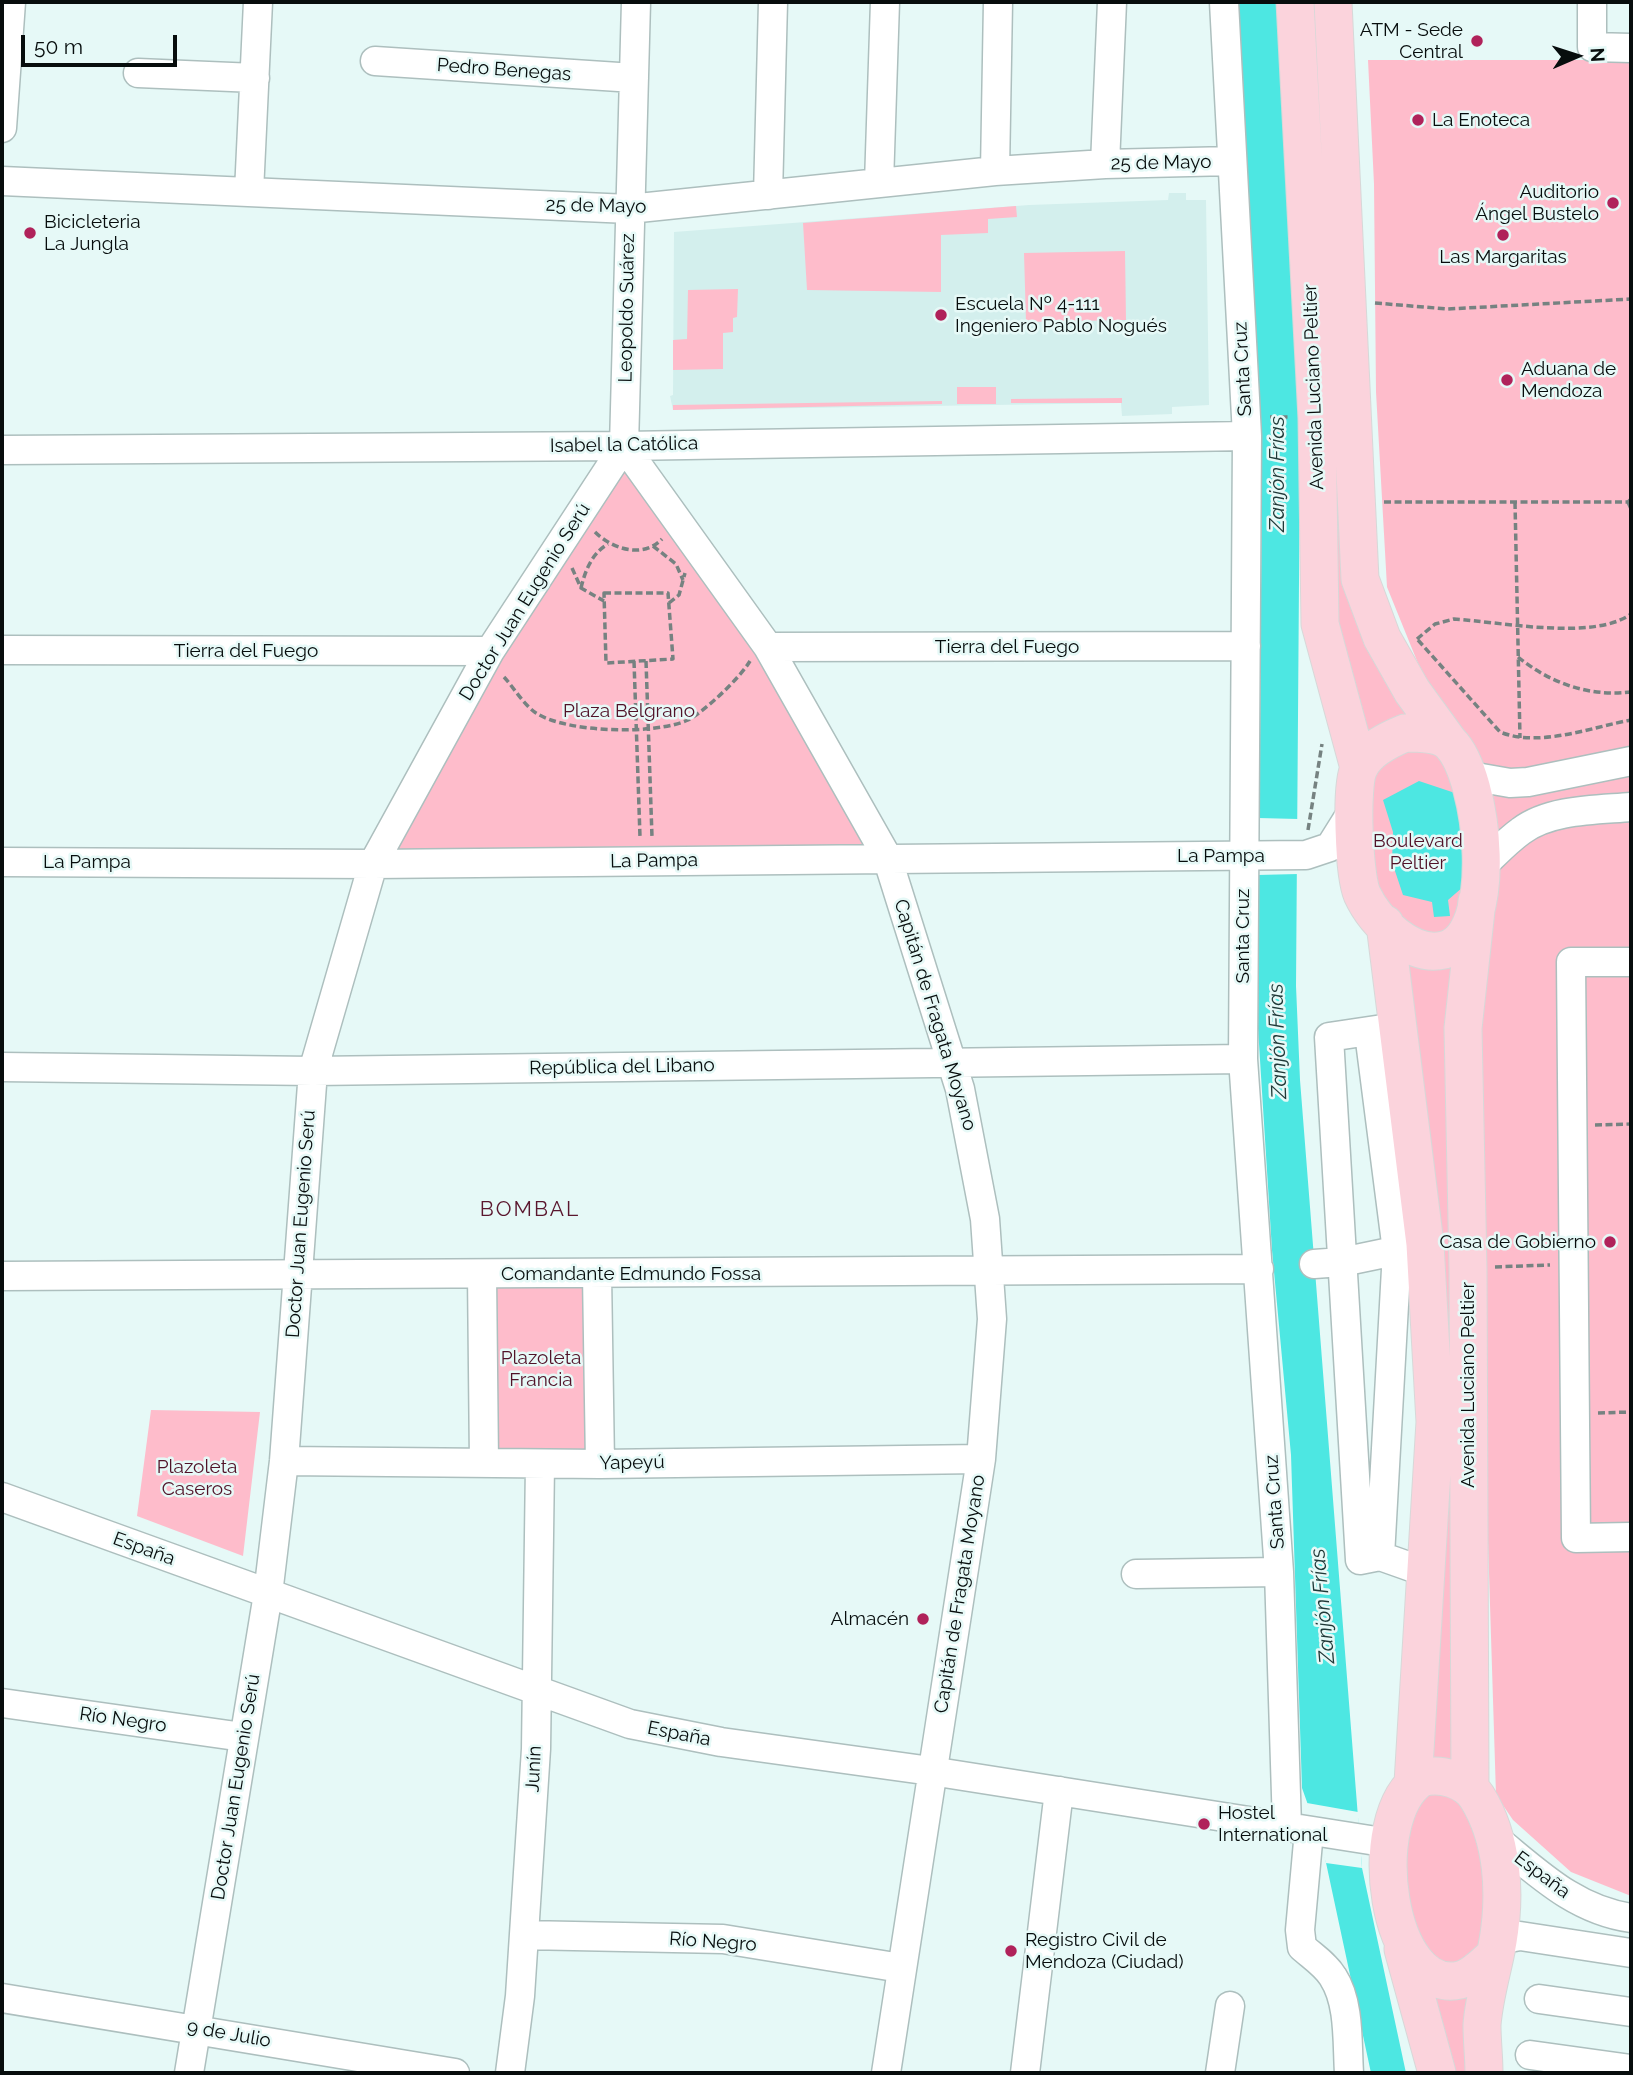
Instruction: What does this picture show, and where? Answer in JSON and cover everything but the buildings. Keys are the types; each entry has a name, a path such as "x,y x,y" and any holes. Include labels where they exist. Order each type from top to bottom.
{"main road":[{"name":"Avenida Luciano Peltier","path":"1295,2 1315,378 1320,624 1352,732 1359,768"},
{"name":"Avenida Luciano Peltier","path":"1334,2 1360,579 1381,638 1412,691 1449,742"},
{"path":"1405,733 1426,733 1449,742 1470,776 1481,825 1479,884 1465,935 1457,946 1441,951 1422,950 1403,941 1385,924 1362,893 1354,851 1359,768 1372,752 1405,733"},
{"name":"Avenida Luciano Peltier","path":"1470,1786 1468,1268 1463,1028 1479,884"},
{"name":"Avenida Luciano Peltier","path":"1385,924 1382,1030 1435,1422 1428,1573 1413,1783"},
{"path":"1437,2073 1401,1944 1388,1882 1374,1841 1391,1824 1413,1783 1427,1777 1450,1778 1470,1786 1486,1812 1496,1839 1502,1881 1497,1948 1482,2025 1484,2073"},
{"path":"1401,1944 1429,1973 1448,1981 1462,1980 1497,1948"}],"street":[{"path":"2,128 11,2"},
{"path":"250,192 258,2"},
{"name":"Leopoldo Suárez","path":"624,446 636,2"},
{"path":"768,195 773,2"},
{"path":"879,183 885,2"},
{"path":"995,171 998,2"},
{"path":"1105,164 1112,2"},
{"name":"Santa Cruz","path":"1224,2 1231,161 1254,427 1246,646 1250,856 1242,1059 1279,1572 1305,1830 1300,1930 1302,1947 1332,1974 1338,1986 1345,2016 1349,2073"},
{"path":"1592,2 1592,47 1631,48"},
{"name":"Pedro Benegas","path":"375,61 634,78"},
{"path":"138,74 255,78"},
{"name":"25 de Mayo","path":"2,181 629,209 995,171 1105,164 1231,161"},
{"name":"Isabel la Católica","path":"2,450 624,446 1254,427"},
{"name":"Capitán de Fragata Moyano","path":"624,446 760,653 887,857 952,1062 977,1167 991,1272 990,1366 981,1459 886,2073"},
{"name":"Doctor Juan Eugenio Serú","path":"189,2073 268,1594 284,1461 313,1071 373,864 624,446"},
{"name":"Tierra del Fuego","path":"760,653 1246,646"},
{"name":"Tierra del Fuego","path":"2,650 495,662"},
{"path":"1470,776 1510,783 1528,782 1631,761"},
{"name":"La Pampa","path":"2,862 373,864 1302,855 1330,847 1355,807"},
{"path":"1479,884 1523,829 1574,813 1631,807"},
{"name":"La Pampa","path":"1302,855 1343,869 1362,893"},
{"path":"1631,961 1571,962 1576,1538 1631,1538"},
{"path":"1382,1030 1329,1037 1360,1560 1380,1556 1428,1573"},
{"name":"República del Libano","path":"2,1067 313,1071 1242,1059"},
{"path":"1314,1264 1342,1262 1411,1247 1380,1556"},
{"name":"Comandante Edmundo Fossa","path":"2,1276 1259,1269"},
{"path":"482,1274 484,1464"},
{"path":"597,1274 600,1464"},
{"name":"Yapeyú","path":"284,1461 600,1464 981,1459"},
{"name":"Junín","path":"510,2073 524,1935 538,1689 540,1464"},
{"name":"España","path":"2,1496 630,1724 657,1731 1374,1841"},
{"path":"1136,1574 1279,1572"},
{"name":"Río Negro","path":"2,1703 243,1737"},
{"path":"1025,2073 1059,1791"},
{"name":"España","path":"1496,1839 1561,1893 1608,1915 1631,1918"},
{"name":"Río Negro","path":"524,1935 723,1939 901,1968"},
{"path":"1497,1948 1520,1936 1631,1953"},
{"name":"9 de Julio","path":"2,1998 197,2028 455,2073"},
{"path":"1539,1999 1631,2012"},
{"path":"1220,2073 1230,2006"},
{"path":"1530,2055 1631,2069"}],"path":[{"path":"1373,303 1448,309 1631,299"},
{"path":"1254,427 1299,417"},
{"path":"1383,515 1382,502 1629,500 1631,509"},
{"path":"1515,502 1520,738"},
{"path":"592,528 608,544 626,550 653,546 665,535"},
{"path":"581,588 584,575 598,550 608,544"},
{"path":"653,546 676,564 683,581"},
{"path":"571,565 581,588 604,601"},
{"path":"669,603 679,595 686,566"},
{"path":"604,593 668,593 673,659 606,663 604,601 604,593"},
{"path":"1417,639 1435,624 1454,619 1597,627 1609,626 1631,614"},
{"path":"1410,628 1500,732 1520,738 1538,738 1631,720"},
{"path":"495,662 535,712 561,724 584,729 648,727 669,726 689,719 729,685 760,653"},
{"path":"1518,657 1565,685 1603,693 1631,692"},
{"path":"646,660 652,837"},
{"path":"634,661 640,837"},
{"path":"639,796 651,796"},
{"path":"1573,1125 1631,1124"},
{"path":"1468,1268 1574,1264"},
{"path":"1575,1414 1631,1412"}],"shaded area":[{"name":"Escuela Nº 4-111 Ingeniero Pablo Nogués","path":"1169,193 1186,193 1186,200 1206,200 1209,405 1172,407 1172,414 1122,416 1121,403 673,410 670,396 673,395 674,232 1029,205 1168,200"}],"green space":[{"name":"Boulevard Peltier","path":"1301,2 1329,2 1355,581 1450,753 1471,898 1490,1844 1476,2073 1439,2073 1392,1883 1438,1480 1365,893 1333,600"},
{"path":"1368,60 1631,60 1631,1896 1571,1872 1513,1820 1496,1795 1472,1033 1492,867 1428,688 1387,587 1376,392 1374,184"},
{"path":"1016,206 1017,217 988,219 988,233 941,235 941,292 807,290 803,223"},
{"path":"1125,251 1126,320 1026,322 1024,253"},
{"path":"738,289 737,317 733,318 733,332 723,333 723,369 673,370 673,340 687,339 688,290"},
{"path":"957,387 996,387 996,404 957,404"},
{"path":"1122,398 1122,403 1011,403 1011,399"},
{"path":"942,401 942,404 673,410 673,405"},
{"name":"Plaza Belgrano","path":"625,455 763,650 878,853 381,860 490,659"},
{"name":"Plazoleta Francia","path":"482,1274 597,1274 600,1464 484,1463"},
{"name":"Plazoleta Caseros","path":"151,1410 260,1412 243,1556 137,1516"}],"water":[{"name":"Zanjón Frías","path":"1237,2 1278,2 1300,445 1296,986 1300,1080 1362,1868 1406,2073 1371,2073 1322,1844 1302,1788 1291,1455 1272,1250 1258,1028 1262,449"},
{"path":"1419,781 1467,797 1471,880 1448,900 1450,916 1434,917 1432,902 1403,895 1392,862 1393,832 1383,800"}],"pier":[{"path":"1258,818 1298,819 1298,874 1257,875"},
{"path":"1307,1803 1358,1812 1362,1868 1326,1863"}],"place":[{"name":"ATM - Sede Central","path":"1477,41"},
{"name":"La Enoteca","path":"1418,120"},
{"name":"Auditorio Ángel Bustelo","path":"1613,203"},
{"name":"Bicicleteria La Jungla","path":"30,233"},
{"name":"Las Margaritas","path":"1503,235"},
{"name":"Escuela Nº 4-111 Ingeniero Pablo Nogués","path":"941,315"},
{"name":"Aduana de Mendoza","path":"1507,380"},
{"name":"Casa de Gobierno","path":"1610,1242"},
{"name":"Almacén","path":"923,1619"},
{"name":"Hostel International","path":"1204,1824"},
{"name":"Registro Civil de Mendoza (Ciudad)","path":"1011,1951"}],"district":[{"name":"BOMBAL","path":"530,1210"}]}
